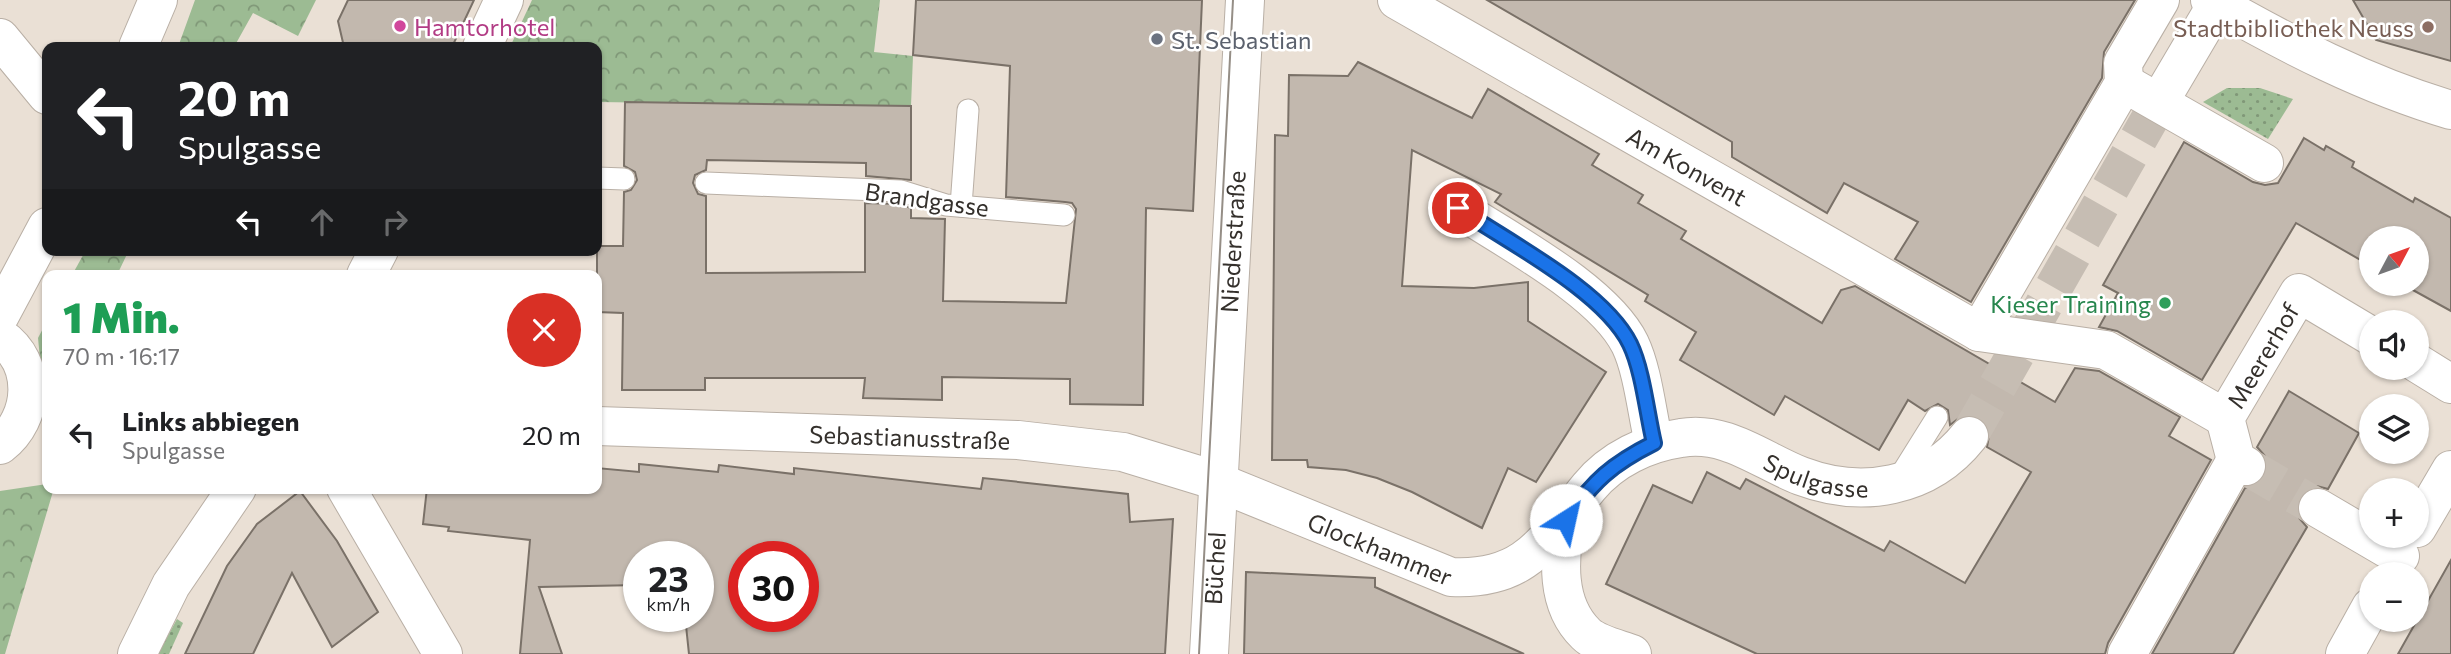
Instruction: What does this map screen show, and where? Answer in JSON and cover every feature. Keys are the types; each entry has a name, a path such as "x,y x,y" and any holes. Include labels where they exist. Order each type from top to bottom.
{"street":[{"path":"140,42 158,0"},
{"path":"484,42 504,0"},
{"name":"Niederstraße","path":"1218,482 1245,0"},
{"name":"Am Konvent","path":"1396,0 1979,332 2106,350 2225,418"},
{"path":"1979,332 2124,83 2123,63 2160,0"},
{"path":"2168,87 2213,2 2314,56 2406,97 2451,110"},
{"path":"0,38 42,89"},
{"path":"2124,83 2264,163"},
{"path":"1458,208 1585,293 1618,322 1631,347 1654,443"},
{"path":"0,314 42,236"},
{"name":"Meererhof","path":"2127,654 2241,463 2225,418 2299,293 2359,329"},
{"path":"0,337 19,357 27,375 29,395 21,437"},
{"path":"2429,370 2451,383"},
{"name":"Sebastianusstraße","path":"602,426 1075,444 1123,452 1218,482"},
{"name":"Spulgasse","path":"1566,520 1590,485 1619,460 1654,443 1685,437 1717,439 1749,450 1801,475 1830,484 1862,488 1894,485 1929,472 1953,456 1969,436"},
{"path":"2429,507 2451,470"},
{"name":"Glockhammer","path":"1218,482 1451,577 1478,578 1497,575 1533,551 1566,520"},
{"name":"Büchel","path":"1209,654 1218,482"},
{"path":"205,494 210,526"},
{"path":"137,654 171,585 233,494"},
{"path":"350,494 443,654"},
{"path":"2318,508 2359,527"},
{"path":"1566,520 1560,554 1562,588 1571,613 1587,636 1632,654"},
{"path":"2345,654 2359,629"}],"lane":[{"path":"961,206 968,110"},
{"path":"602,178 624,179"},
{"name":"Brandgasse","path":"706,183 901,191 946,205 1064,215"},
{"path":"1894,485 1937,417"}],"green space":[{"path":"195,0 316,0 298,36 253,13 237,42 180,42"},
{"path":"532,0 880,0 874,52 913,56 911,106 602,102 602,42 512,42"},
{"path":"2227,88 2260,88 2293,99 2268,139 2203,102"},
{"path":"83,256 126,256 119,270 75,270"},
{"path":"42,330 42,379 38,338"},
{"path":"42,485 42,494 52,494 5,654 0,654 0,491"},
{"path":"177,619 183,623 169,654 158,654"}],"building":[{"name":"Hamtorhotel","path":"348,0 474,0 454,42 343,42 338,21"},
{"path":"916,0 1202,0 1193,211 1146,208 1143,405 1070,404 1070,379 942,377 942,400 863,398 865,378 705,378 705,390 622,390 623,313 602,312 602,270 597,270 597,256 602,256 602,246 623,246 624,192 631,190 637,180 635,172 624,166 625,102 911,106 911,180 866,176 866,163 707,160 706,170 695,175 693,183 698,194 706,196 706,273 865,272 865,203 899,204 911,208 911,218 945,219 943,301 1066,303 1076,209 1072,203 1006,197 1010,66 913,55"},
{"path":"1487,0 2135,0 2104,52 2102,78 1971,302 1895,259 1918,222 1844,183 1827,213 1732,157 1732,142"},
{"name":"Stadtbibliothek Neuss","path":"2353,0 2451,0 2451,61 2376,40"},
{"path":"1358,62 1472,118 1488,89 1599,154 1592,165 1643,195 1638,203 1686,231 1681,239 1822,323 1841,290 1855,286 2055,402 2075,368 2099,371 2180,417 2169,436 2211,460 2108,643 2105,654 1757,654 1606,584 1653,485 1692,503 1707,472 1740,489 1746,479 1884,551 1890,541 1965,583 2031,472 1987,447 1990,430 1983,420 1973,415 1963,415 1950,425 1948,410 1938,404 1925,411 1908,400 1879,450 1785,396 1774,415 1680,360 1696,332 1645,301 1648,295 1495,202 1501,194 1412,150 1402,286 1474,288 1528,282 1528,321 1606,372 1536,482 1508,468 1482,528 1412,492 1377,478 1346,470 1308,467 1307,460 1272,460 1275,135 1288,136 1289,75 1348,76"},
{"path":"2304,138 2324,150 2326,146 2354,162 2352,167 2413,202 2415,198 2451,218 2451,311 2424,296 2429,296 2429,226 2359,226 2359,259 2296,223 2202,380 2117,331 2099,327 2118,293 2103,285 2184,142 2253,182 2265,185 2278,183"},
{"path":"2289,391 2359,433 2328,489 2317,486 2308,489 2299,498 2296,509 2299,518 2307,527 2233,654 2152,654 2245,488 2257,485 2265,477 2268,467 2265,456 2257,447"},
{"path":"639,464 718,472 719,465 794,474 794,468 981,489 983,478 1128,494 1130,522 1173,519 1165,654 689,654 687,632 714,632 714,541 623,541 623,585 539,587 562,654 520,654 530,540 448,531 449,527 423,524 426,494 602,494 602,468 639,472"},
{"path":"296,494 302,494 337,541 378,612 332,647 292,573 253,654 185,654 227,566 257,524"},
{"path":"2451,560 2451,654 2398,654 2410,632 2429,632 2429,599"},
{"path":"1246,572 1375,578 1375,587 1524,654 1244,654"}],"tunnel":[{"path":"1969,436 2168,87"},
{"path":"2246,466 2318,508"}],"tram line":[{"path":"1199,654 1233,0"}],"place":[{"name":"Hamtorhotel","path":"400,26"},
{"name":"Stadtbibliothek Neuss","path":"2428,27"},
{"name":"St. Sebastian","path":"1157,39"},
{"name":"Kieser Training","path":"2165,303"}],"route":[{"path":"1458,208 1585,293 1618,322 1631,347 1654,443 1619,460 1590,485 1566,520"}]}
